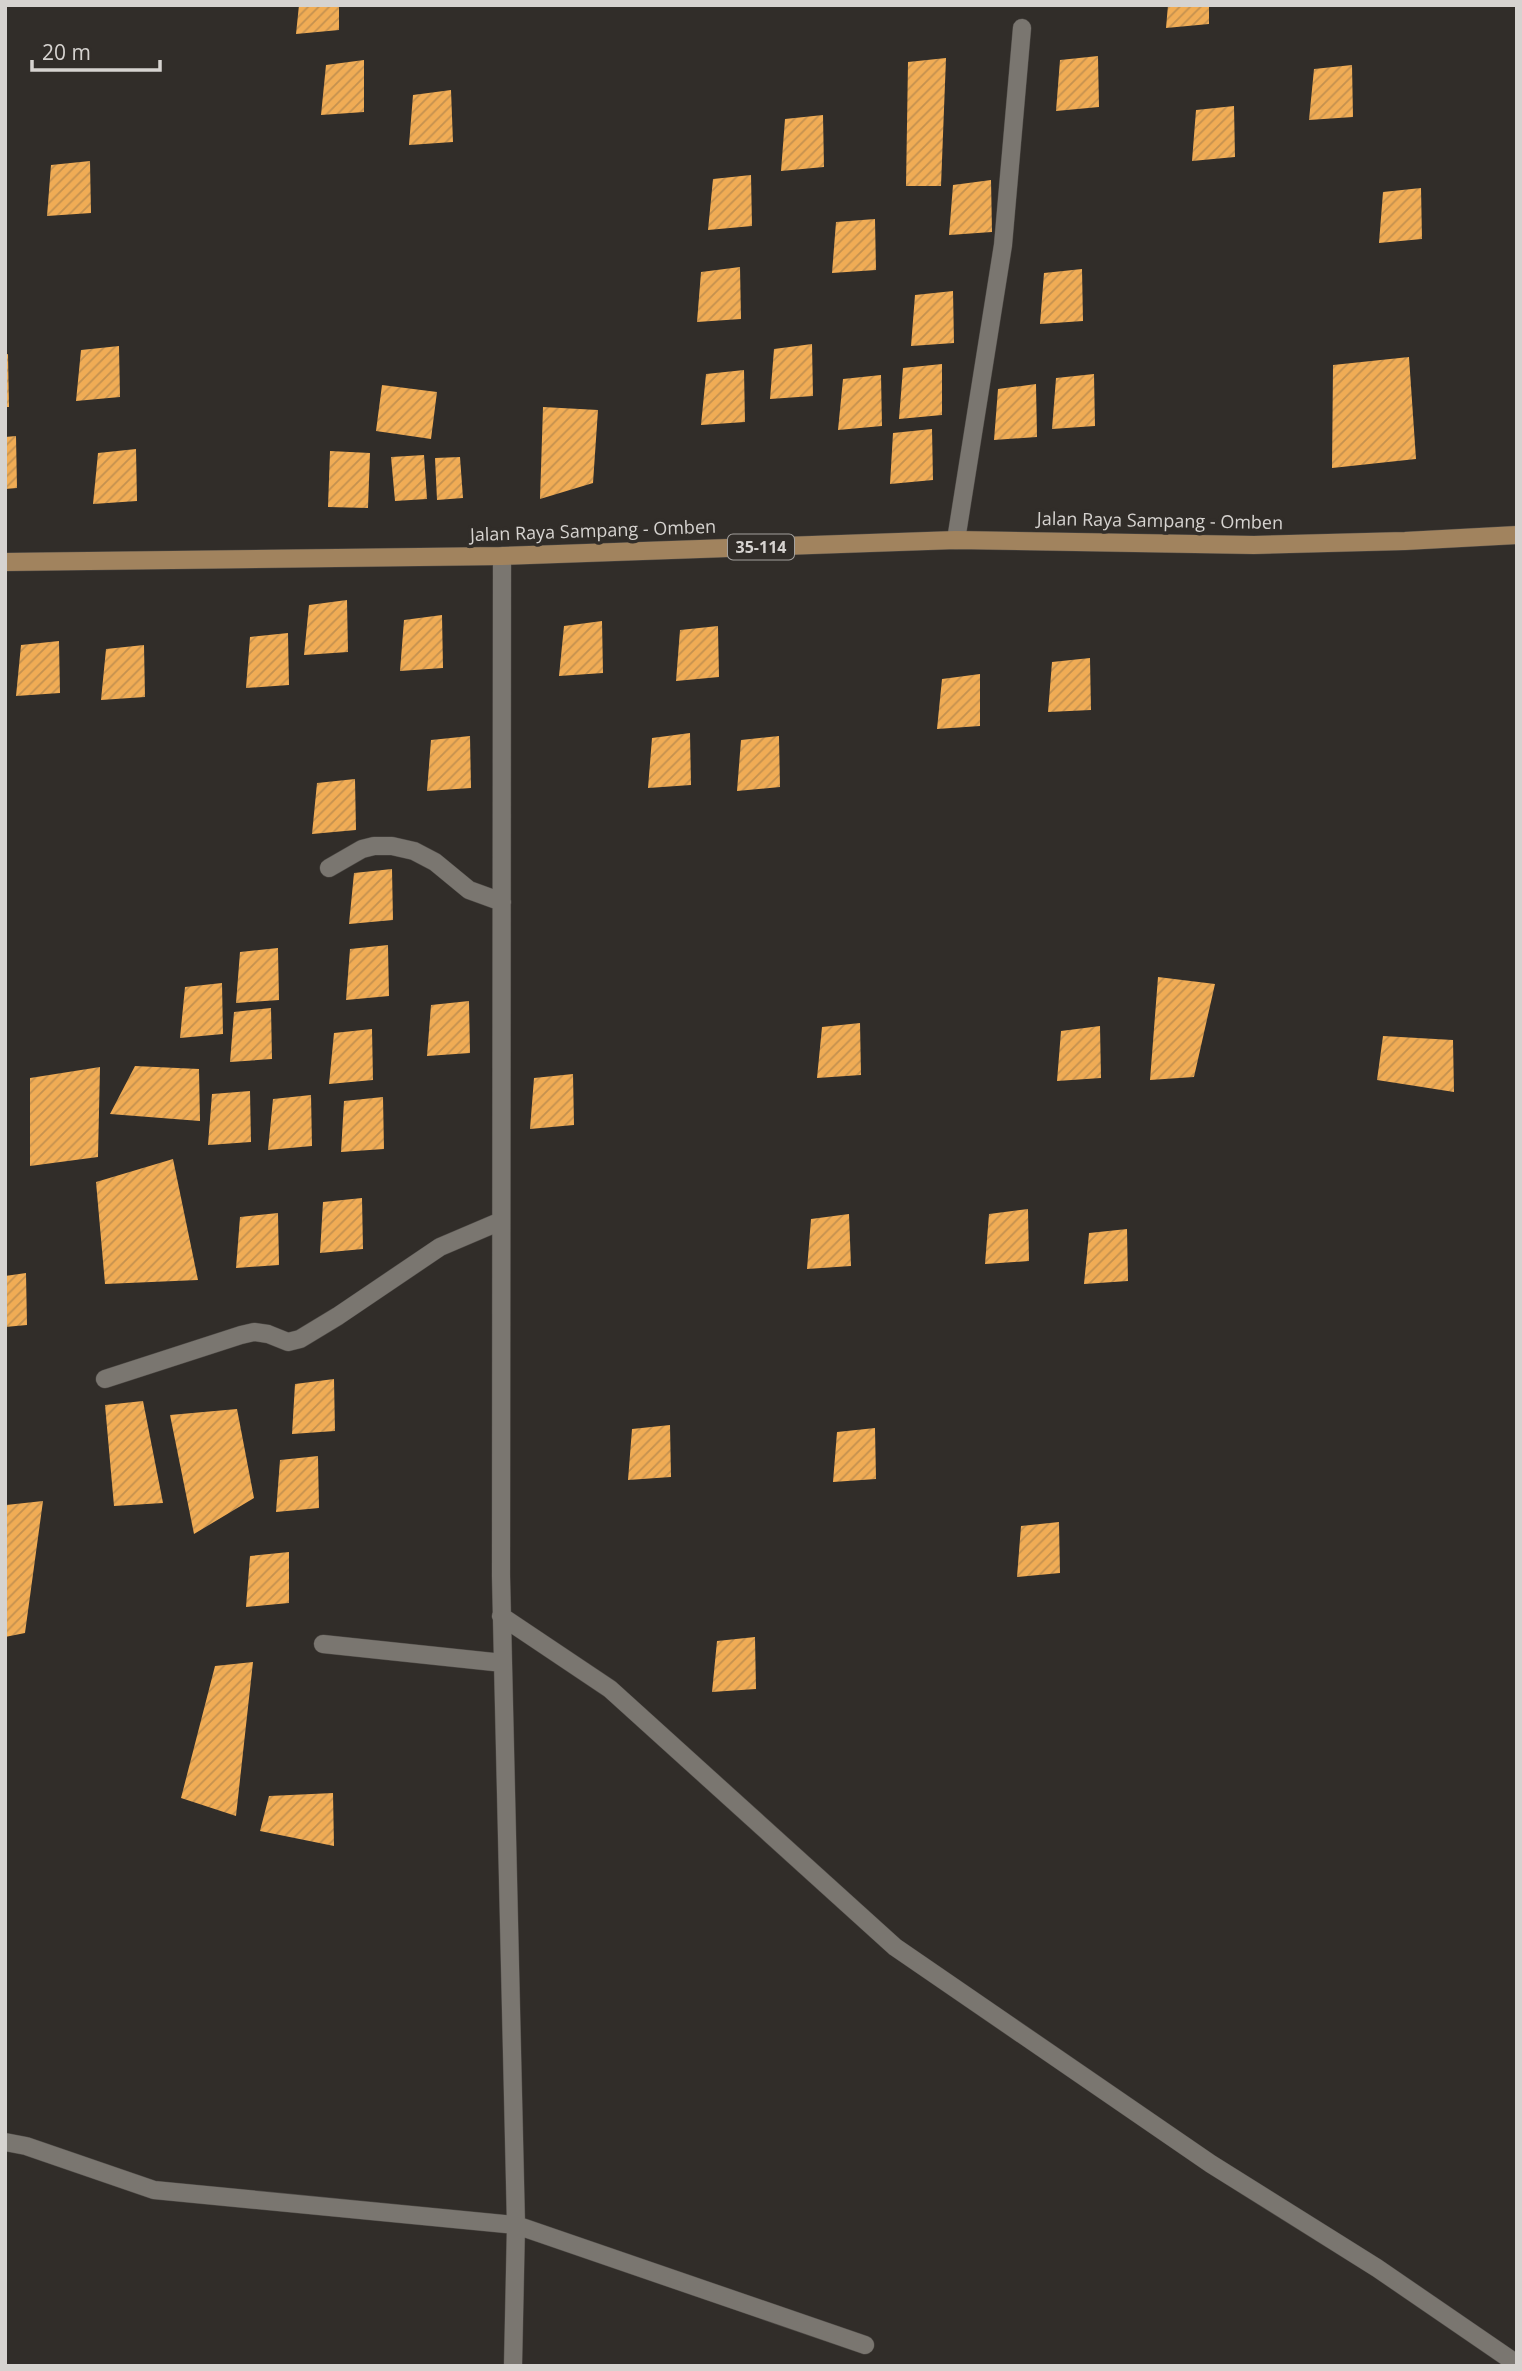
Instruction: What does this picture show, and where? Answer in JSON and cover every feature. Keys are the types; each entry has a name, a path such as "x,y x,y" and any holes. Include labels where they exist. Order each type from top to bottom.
{"main road":[{"name":"Jalan Raya Sampang - Omben","path":"5,562 502,556 956,540 1254,545 1517,535"}],"street":[{"path":"956,540 1003,245 1022,28"},
{"path":"502,556 501,1616 516,2225 513,2366"},
{"path":"329,868 362,849 392,846 414,851 435,862 469,890 502,902"},
{"path":"105,1379 254,1332 288,1342 300,1339 440,1247 501,1221"},
{"path":"501,1616 610,1689 895,1947 1211,2164 1377,2268 1517,2364"},
{"path":"323,1644 503,1663"},
{"path":"5,2142 26,2146 154,2190 516,2225 865,2345"}],"building":[{"path":"299,5 339,5 339,30 296,34"},
{"path":"1168,5 1209,5 1209,24 1166,28"},
{"path":"1098,56 1099,107 1056,111 1060,60"},
{"path":"946,58 941,186 906,186 908,62"},
{"path":"364,60 364,112 321,115 326,65"},
{"path":"1352,65 1353,117 1309,120 1314,69"},
{"path":"451,90 453,142 409,145 413,95"},
{"path":"1234,106 1235,157 1192,161 1196,110"},
{"path":"823,115 824,167 781,171 785,119"},
{"path":"90,161 91,213 47,216 51,165"},
{"path":"751,175 752,226 708,230 713,179"},
{"path":"991,180 992,232 949,235 953,185"},
{"path":"1421,188 1422,239 1379,243 1383,192"},
{"path":"875,219 876,270 832,273 836,222"},
{"path":"740,267 741,319 697,322 701,272"},
{"path":"1082,269 1083,321 1040,324 1044,273"},
{"path":"953,291 954,343 911,346 915,295"},
{"path":"812,344 813,396 770,399 774,349"},
{"path":"119,346 120,397 76,401 81,350"},
{"path":"8,354 9,407 5,407 5,355"},
{"path":"1409,357 1416,459 1332,468 1333,365"},
{"path":"942,364 942,415 899,419 903,368"},
{"path":"744,370 745,422 701,425 706,374"},
{"path":"1094,374 1095,426 1052,429 1056,378"},
{"path":"881,375 882,426 838,430 843,379"},
{"path":"1036,384 1037,437 994,440 998,389"},
{"path":"382,385 437,392 431,439 376,431"},
{"path":"543,407 598,410 593,483 540,499"},
{"path":"932,429 933,480 890,484 893,433"},
{"path":"16,436 17,488 5,489 5,437"},
{"path":"136,449 137,501 93,504 98,453"},
{"path":"330,451 370,453 368,508 328,507"},
{"path":"424,455 427,499 395,501 391,457"},
{"path":"460,457 463,498 437,500 435,458"},
{"path":"347,600 348,652 304,655 309,605"},
{"path":"442,615 443,668 400,671 404,620"},
{"path":"602,621 603,673 559,676 564,626"},
{"path":"718,626 719,677 676,681 680,630"},
{"path":"288,633 289,685 246,688 250,637"},
{"path":"59,641 60,693 16,696 21,645"},
{"path":"144,645 145,697 101,700 106,649"},
{"path":"1090,658 1091,710 1048,712 1052,662"},
{"path":"980,674 980,726 937,729 942,679"},
{"path":"690,733 691,785 648,788 652,738"},
{"path":"470,736 471,788 427,791 431,740"},
{"path":"779,736 780,787 737,791 741,740"},
{"path":"355,779 356,830 312,834 317,783"},
{"path":"392,869 393,920 349,924 354,873"},
{"path":"388,945 389,996 346,1000 350,949"},
{"path":"278,948 279,1000 236,1003 240,952"},
{"path":"1158,977 1215,984 1194,1077 1150,1080"},
{"path":"222,983 223,1034 180,1038 185,987"},
{"path":"469,1001 470,1053 427,1056 431,1005"},
{"path":"271,1008 272,1059 230,1062 234,1012"},
{"path":"860,1023 861,1075 817,1078 822,1027"},
{"path":"1100,1026 1101,1078 1057,1081 1061,1031"},
{"path":"372,1029 373,1080 329,1084 334,1033"},
{"path":"1383,1036 1453,1040 1454,1092 1377,1080"},
{"path":"135,1066 199,1069 200,1121 110,1114"},
{"path":"100,1067 98,1157 30,1166 30,1078"},
{"path":"573,1074 574,1125 530,1129 534,1078"},
{"path":"250,1091 251,1142 208,1145 212,1094"},
{"path":"311,1095 312,1146 268,1150 273,1099"},
{"path":"383,1097 384,1149 341,1152 344,1101"},
{"path":"173,1159 198,1280 105,1284 96,1182"},
{"path":"362,1198 363,1249 320,1253 323,1202"},
{"path":"1028,1209 1029,1261 985,1264 989,1214"},
{"path":"278,1213 279,1265 236,1268 240,1217"},
{"path":"849,1214 851,1266 807,1269 811,1219"},
{"path":"1127,1229 1128,1281 1084,1284 1089,1233"},
{"path":"26,1273 27,1325 5,1327 5,1276"},
{"path":"334,1379 335,1431 292,1434 295,1384"},
{"path":"143,1401 163,1503 114,1506 105,1405"},
{"path":"237,1409 254,1498 194,1534 170,1415"},
{"path":"670,1425 671,1477 628,1480 632,1429"},
{"path":"875,1428 876,1479 833,1482 837,1432"},
{"path":"318,1456 319,1508 276,1512 280,1460"},
{"path":"43,1501 25,1633 5,1637 6,1505"},
{"path":"1059,1522 1060,1573 1017,1577 1021,1526"},
{"path":"289,1552 289,1603 246,1607 250,1556"},
{"path":"755,1637 756,1689 712,1692 717,1641"},
{"path":"253,1662 236,1816 181,1798 215,1666"},
{"path":"333,1793 334,1846 260,1831 269,1796"}]}
